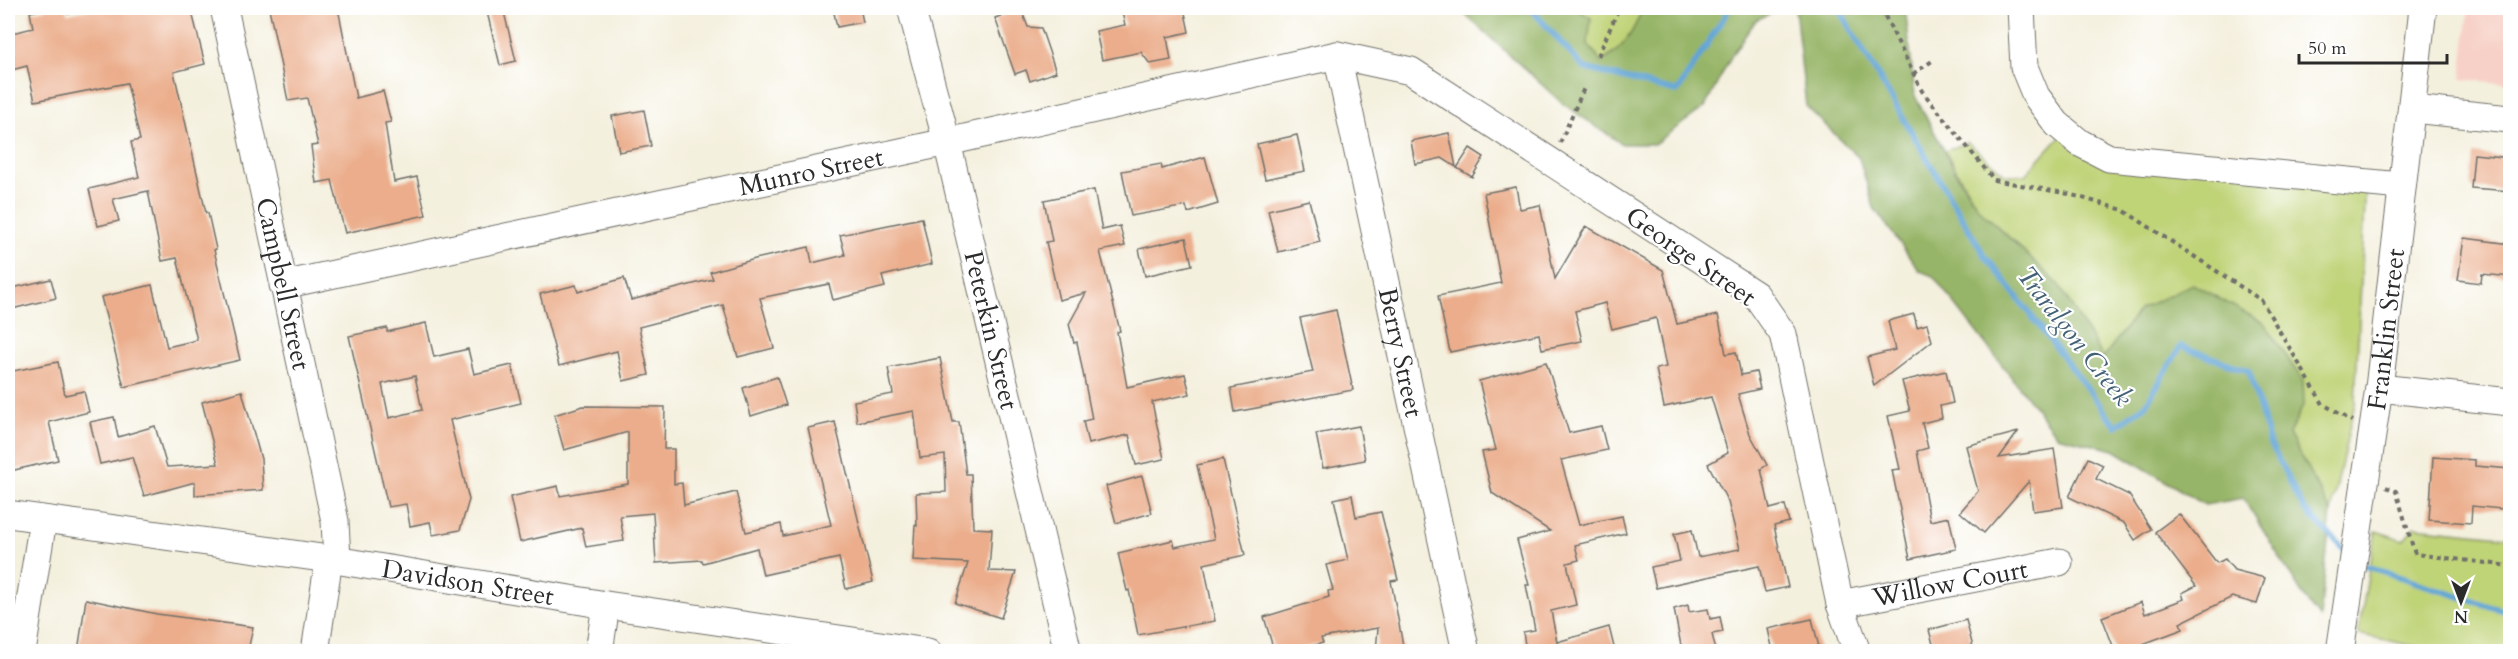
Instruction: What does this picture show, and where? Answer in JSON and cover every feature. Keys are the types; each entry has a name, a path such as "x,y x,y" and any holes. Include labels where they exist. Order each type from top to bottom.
{"street":[{"name":"Campbell Street","path":"224,8 335,521 333,559 315,651"},
{"name":"Peterkin Street","path":"911,8 947,142 1068,651"},
{"path":"2020,8 2024,67 2036,96 2057,124 2080,143 2109,158 2401,186"},
{"name":"Franklin Street","path":"2340,651 2367,481 2423,8"},
{"name":"Munro Street","path":"283,285 947,142 1336,55"},
{"name":"George Street","path":"1336,55 1411,70 1756,295 1783,334 1840,604 1857,651"},
{"name":"Berry Street","path":"1336,55 1466,651"},
{"path":"2412,109 2511,119"},
{"path":"2379,388 2511,402"},
{"name":"Davidson Street","path":"8,514 333,559 606,605 928,651"},
{"path":"22,651 43,520"},
{"name":"Willow Court","path":"1840,604 2059,562"},
{"path":"599,651 606,605"}],"path":[{"path":"1598,56 1620,8"},
{"path":"1881,8 1922,91 1994,180 2069,194 2123,210 2261,300 2323,404 2353,421 2355,431"},
{"path":"1913,74 1932,61"},
{"path":"1552,163 1584,88"},
{"path":"2367,481 2396,491 2415,554 2511,567"}],"shaded area":[{"path":"2469,8 2510,8 2510,84 2461,79"}],"green space":[{"path":"1458,8 1575,8 1591,18 1588,44 1601,62 1616,52 1627,39 1643,8 1783,8 1756,20 1733,53 1705,107 1654,144 1622,144 1563,104"},
{"path":"1575,8 1643,8 1627,39 1616,52 1601,62 1588,44"},
{"path":"1795,8 1899,8 1906,15 1915,96 1958,176 1978,208 2058,284 2103,358 2140,309 2193,284 2264,323 2303,381 2304,404 2289,434 2331,512 2320,618 2306,600 2243,498 2205,505 2114,450 2057,436 1933,276 1920,271 1874,208 1859,158 1806,106"},
{"path":"2062,134 2100,159 2366,184 2355,403 2331,512 2288,434 2304,404 2140,309 2103,358 2058,284 1978,208 1945,151 1967,142 2006,175 2025,175"},
{"path":"2414,527 2510,537 2510,651 2436,651 2358,634 2376,531 2403,540"}],"building":[{"path":"49,8 66,8 68,14 95,8 191,8 205,64 174,72 240,360 124,387 101,297 152,285 167,347 197,340 177,258 162,261 148,191 113,199 119,221 98,226 89,189 139,177 131,142 140,140 127,83 35,101 27,66 8,71 8,34 33,28 30,12"},
{"path":"269,8 338,8 356,98 383,91 391,122 385,123 394,182 417,177 426,215 345,233 332,180 316,183 311,146 318,145 307,98 288,101"},
{"path":"486,8 503,8 516,61 500,65"},
{"path":"833,8 860,8 863,22 837,27"},
{"path":"1121,8 1158,8 1159,11 1184,8 1189,32 1167,37 1171,60 1150,64 1141,52 1102,60 1096,31 1125,25"},
{"path":"1021,9 1028,27 1041,28 1056,72 1030,81 1026,70 1015,74 995,18"},
{"path":"644,110 651,146 619,152 612,116"},
{"path":"1449,133 1456,167 1442,158 1415,164 1411,141"},
{"path":"1297,135 1305,171 1265,179 1257,144"},
{"path":"1470,148 1484,157 1472,177 1457,168"},
{"path":"2474,154 2511,158 2511,191 2471,188"},
{"path":"1205,157 1218,204 1188,213 1186,206 1131,216 1122,171 1161,164 1162,169"},
{"path":"1516,187 1520,209 1540,205 1555,279 1586,226 1663,270 1677,324 1718,315 1726,354 1736,352 1741,375 1756,372 1760,389 1738,394 1750,434 1767,465 1761,469 1770,509 1785,505 1789,522 1774,526 1788,587 1765,592 1759,566 1656,588 1651,567 1680,561 1674,534 1692,530 1698,557 1740,549 1728,502 1708,464 1728,453 1711,397 1664,407 1656,369 1666,367 1656,318 1612,329 1605,303 1575,311 1582,341 1542,349 1539,334 1450,352 1438,296 1501,283 1484,193"},
{"path":"1094,190 1102,230 1120,226 1125,246 1100,251 1120,331 1117,332 1127,387 1185,374 1190,394 1152,402 1164,459 1136,465 1129,435 1088,444 1083,421 1092,419 1077,342 1074,343 1069,324 1086,293 1059,300 1046,242 1052,241 1044,200"},
{"path":"1309,200 1320,242 1278,252 1268,210"},
{"path":"922,218 932,264 882,276 885,287 833,300 829,284 760,298 774,348 738,357 723,305 639,327 649,375 623,381 617,351 559,366 540,294 576,285 578,292 624,278 631,300 713,279 710,272 809,247 812,263 845,255 840,235"},
{"path":"1186,238 1192,265 1145,276 1139,249"},
{"path":"2464,238 2511,244 2511,277 2482,274 2481,283 2458,280"},
{"path":"51,279 56,298 8,310 8,289"},
{"path":"1336,310 1353,390 1235,412 1231,388 1313,372 1300,318"},
{"path":"1914,314 1917,327 1927,324 1932,341 1874,386 1867,357 1895,350 1888,321"},
{"path":"426,323 434,357 468,349 474,374 512,365 521,403 450,420 469,500 460,530 433,535 430,522 410,526 406,504 388,507 349,336 387,328 387,332","holes":["415,376 422,410 389,418 382,384"]},
{"path":"940,358 953,422 959,422 966,474 971,474 973,528 992,529 989,571 1016,572 1001,618 955,603 968,563 913,560 915,525 917,526 916,493 946,492 945,455 920,458 914,411 857,422 854,401 893,394 888,368"},
{"path":"58,362 65,395 84,391 89,412 49,422 58,460 10,471 8,372"},
{"path":"1546,362 1569,433 1601,426 1607,450 1561,460 1579,525 1622,516 1626,533 1575,545 1579,560 1567,563 1576,605 1551,611 1557,642 1609,627 1615,651 1526,651 1523,632 1535,630 1526,585 1529,585 1517,540 1550,531 1492,493 1482,452 1496,450 1479,381"},
{"path":"1946,371 1953,403 1940,406 1942,418 1922,423 1928,448 1917,451 1930,521 1949,517 1956,549 1910,559 1892,470 1900,469 1888,416 1910,411 1902,381"},
{"path":"777,377 786,405 751,416 743,388"},
{"path":"242,391 261,459 263,490 195,495 195,482 144,496 132,457 100,464 90,422 114,417 118,437 155,426 167,467 218,464 202,402"},
{"path":"583,406 665,407 664,449 674,449 674,484 682,483 684,505 736,492 746,532 781,524 783,536 831,525 808,428 835,422 873,582 846,589 839,558 763,575 757,548 703,563 702,560 656,563 653,513 620,516 624,541 586,547 582,528 520,542 510,497 558,486 560,496 628,484 628,432 564,450 554,415"},
{"path":"1359,426 1365,460 1323,468 1316,434"},
{"path":"2018,432 1999,458 2054,449 2063,507 2033,511 2029,481 1984,533 1960,512 1978,491 1966,446"},
{"path":"2433,457 2475,460 2475,466 2511,469 2511,510 2472,506 2471,523 2429,520"},
{"path":"2088,458 2103,465 2096,479 2129,495 2151,529 2135,540 2124,523 2069,497"},
{"path":"1223,459 1245,555 1204,564 1215,621 1138,635 1129,590 1127,591 1118,553 1173,540 1175,547 1214,539 1197,465"},
{"path":"1142,476 1152,513 1116,523 1106,486"},
{"path":"1352,495 1356,517 1381,512 1398,580 1391,581 1404,651 1376,651 1378,628 1321,638 1323,643 1293,651 1274,651 1264,617 1329,597 1328,591 1333,590 1326,565 1348,560 1334,499"},
{"path":"2179,514 2217,563 2225,559 2234,570 2265,578 2257,604 2232,597 2180,623 2183,629 2124,651 2115,651 2102,617 2141,602 2145,614 2184,599 2182,593 2196,586 2155,532"},
{"path":"86,599 157,614 253,627 248,651 78,651"},
{"path":"1688,605 1689,612 1708,609 1710,619 1720,617 1723,632 1712,634 1716,651 1682,651 1674,609"},
{"path":"1812,619 1820,651 1773,651 1768,629"},
{"path":"1966,620 1974,651 1935,651 1929,630"}],"waterway":[{"name":"Traralgon Creek","path":"1530,8 1584,68 1677,92 1730,8"},
{"name":"Traralgon Creek","path":"1838,8 1983,253 2116,426 2145,406 2181,346 2249,371 2269,441 2304,509 2346,551"},
{"name":"Traralgon Creek","path":"2360,564 2510,613"}]}
